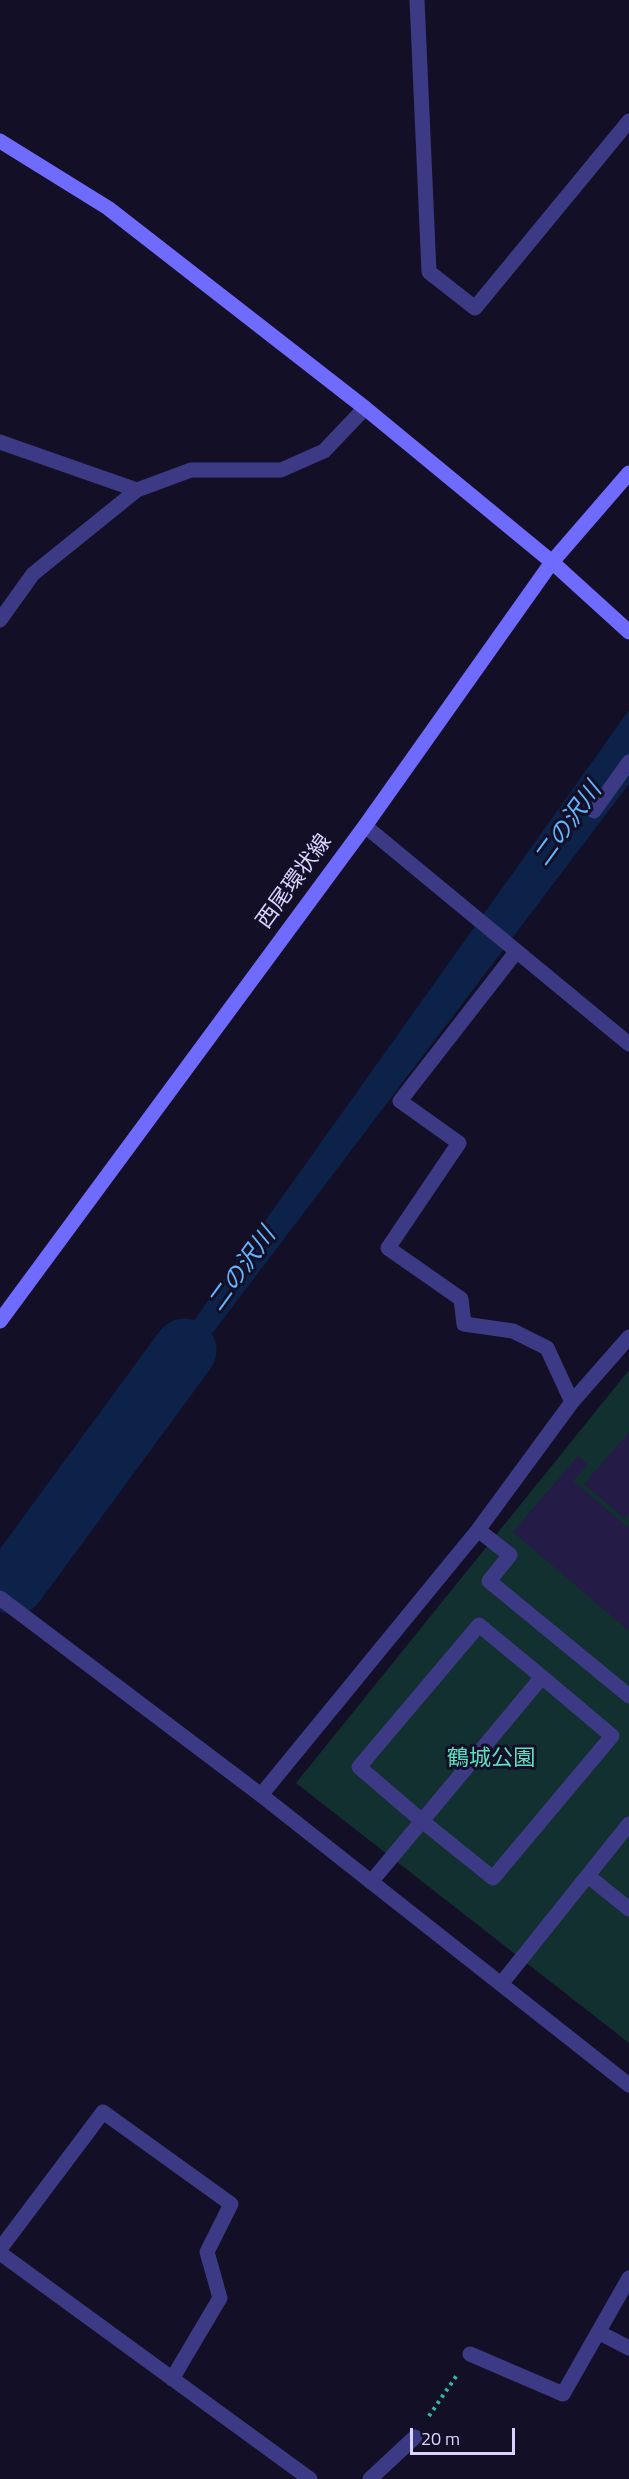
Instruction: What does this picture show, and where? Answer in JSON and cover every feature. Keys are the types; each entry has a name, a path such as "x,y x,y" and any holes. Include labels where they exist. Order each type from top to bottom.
{"main road":[{"path":"0,141 108,208 365,408 552,562 629,632"},
{"name":"西尾環状線","path":"0,1321 365,826 552,562 629,472"}],"street":[{"path":"417,0 429,272 475,308 629,121"},
{"path":"0,620 33,574 136,490 191,470 281,470 324,451 365,408"},
{"path":"0,442 136,490"},
{"path":"594,811 628,765"},
{"path":"365,826 629,1044"},
{"path":"516,952 400,1101 459,1143 388,1248 461,1299 464,1324 513,1331 548,1348 572,1402"},
{"path":"261,1795 478,1530 572,1402 629,1337"},
{"path":"478,1530 510,1555 489,1581 629,1696"},
{"path":"0,1598 261,1795 629,2085"},
{"path":"479,1625 542,1677 612,1736 493,1878 359,1767 479,1625"},
{"path":"371,1882 542,1677"},
{"path":"501,1984 629,1824"},
{"path":"588,1876 629,1909"},
{"path":"172,2379 220,2298 207,2252 231,2204 103,2112 0,2251 172,2379 310,2479"},
{"path":"470,2354 563,2394 600,2333 629,2278"},
{"path":"600,2333 629,2348"},
{"path":"370,2479 415,2437"}],"path":[{"path":"415,2437 470,2354"}],"green space":[{"name":"鶴城公園","path":"629,1370 629,2043 296,1783"}],"water":[{"name":"二の沢川","path":"629,710 629,784 139,1430 129,1412"}],"building":[{"path":"629,1432 629,1514 625,1519 584,1484"},
{"path":"578,1456 588,1464 573,1481 629,1528 629,1631 513,1532"}],"waterway":[{"name":"二の沢川","path":"14,1583 185,1350"}]}
